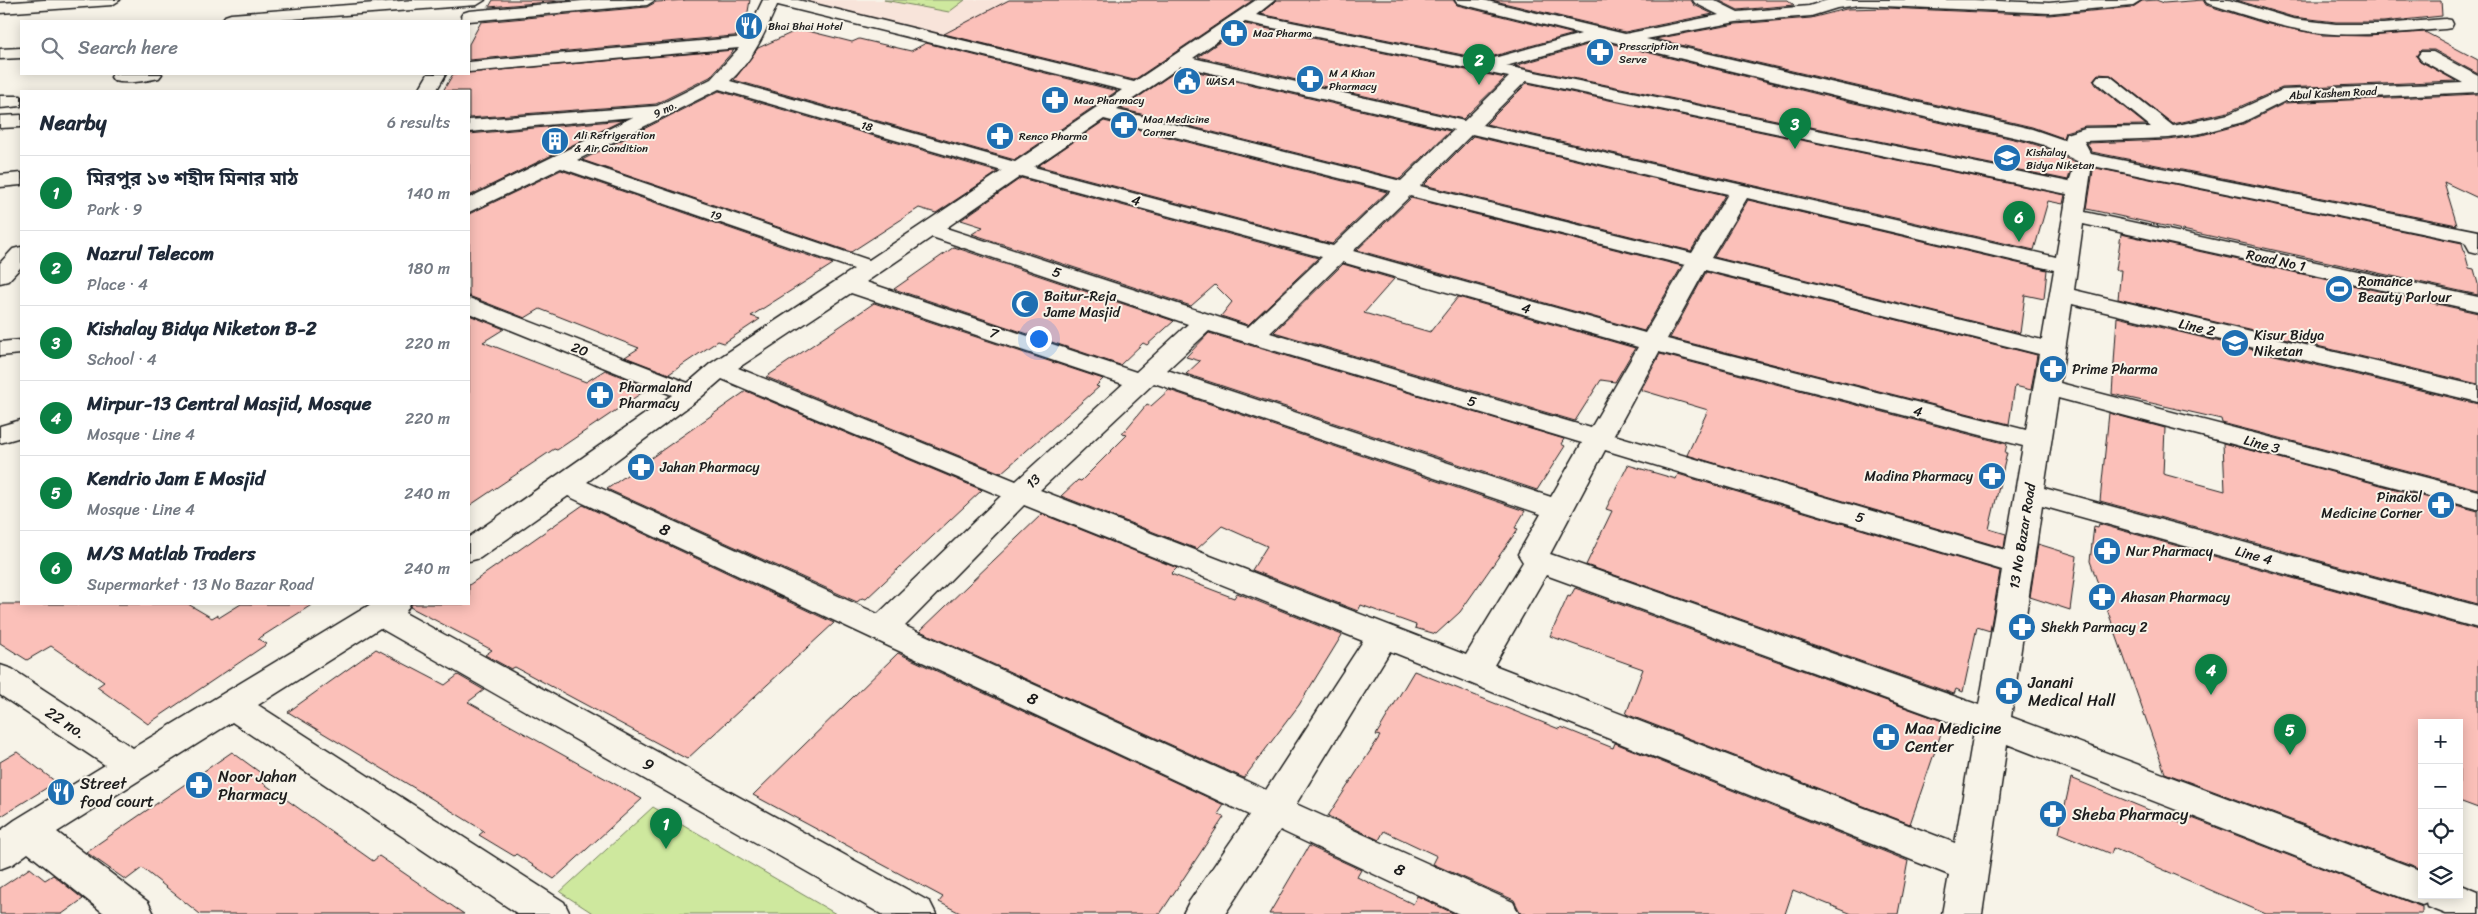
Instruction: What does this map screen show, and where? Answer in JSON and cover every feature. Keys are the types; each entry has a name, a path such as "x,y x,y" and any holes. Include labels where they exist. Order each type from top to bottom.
{"street":[{"path":"0,8 112,0"},
{"path":"228,20 247,0"},
{"path":"228,20 477,0"},
{"path":"467,19 477,0"},
{"path":"467,19 647,0"},
{"name":"9 no.","path":"470,206 717,83 734,69 748,51 770,0"},
{"path":"778,0 1135,88"},
{"path":"470,549 566,484 691,393 719,369 930,229 1267,0"},
{"path":"1463,0 1854,95 2032,134 2051,141 2083,158 2474,237 2478,246"},
{"path":"1701,0 1736,17"},
{"path":"1623,38 1736,17 1811,11 1835,3 1859,0 2049,8 2133,0"},
{"path":"2218,2 2256,0"},
{"path":"2218,2 2295,24 2321,28 2354,30 2445,24"},
{"name":"Road No 1","path":"1244,17 1482,67 2076,203 2478,304"},
{"path":"1482,67 1601,34"},
{"path":"470,67 752,42"},
{"path":"0,54 20,53"},
{"name":"Abul Kashem Road","path":"2083,158 2073,138 2085,134 2169,132 2236,118 2282,96 2472,88 2475,82 2427,56"},
{"path":"1178,60 2065,266"},
{"path":"107,90 122,75"},
{"path":"428,90 437,75"},
{"path":"1253,336 1521,76"},
{"path":"2104,80 2169,132"},
{"name":"18","path":"717,83 1017,169"},
{"path":"0,102 20,101"},
{"path":"470,126 667,108"},
{"path":"1100,112 2052,350"},
{"path":"0,122 20,120"},
{"name":"13 No Bazar Road","path":"1962,914 2083,158"},
{"name":"19","path":"560,162 872,268"},
{"name":"4","path":"1017,169 1338,254 1652,343 2038,442"},
{"path":"1740,192 1698,260 1533,554 1539,561 1993,724 2418,886"},
{"name":"5","path":"930,229 1197,331 1253,336 2018,564"},
{"name":"7","path":"848,284 1558,509"},
{"name":"Line 2","path":"2061,294 2478,394"},
{"name":"20","path":"470,306 691,393"},
{"name":"13","path":"883,629 1020,494 1197,331"},
{"path":"0,348 20,346"},
{"path":"719,369 1020,494 1970,866"},
{"name":"Line 3","path":"2046,388 2478,500"},
{"path":"0,435 20,428"},
{"name":"8","path":"566,484 1499,914"},
{"name":"Line 4","path":"2029,493 2478,617"},
{"path":"1471,671 1485,653 1539,561"},
{"path":"134,914 14,842 133,766 388,609"},
{"name":"9","path":"388,609 916,914"},
{"path":"1203,914 1273,810 1382,637"},
{"name":"22 no.","path":"0,678 133,766"},
{"path":"232,706 550,914"},
{"path":"2452,899 2478,909"}],"shaded area":[{"path":"804,0 1248,0 1127,80 940,36"}],"green space":[{"path":"884,0 965,0 949,12"},
{"path":"653,807 836,914 594,914 560,892"}],"building":[{"path":"493,0 572,0 489,7"},
{"path":"750,0 744,35 470,60 470,42 481,22 647,7 656,2"},
{"path":"1009,0 1253,0 1134,80 944,34"},
{"path":"1277,0 1453,0 1457,5 1574,34 1483,59 1260,14"},
{"path":"1491,0 1691,0 1694,5 1713,14 1625,32"},
{"path":"1718,0 1788,0 1794,5 1738,10"},
{"path":"2156,0 2164,3 2203,0 2206,5 2264,23 2322,35 2368,36 2425,32 2478,60 2478,74 2434,50 2421,50 2416,56 2420,61 2456,81 2282,88 2228,112 2173,124 2111,75 2098,74 2093,80 2096,85 2146,125 2085,126 2065,132 2063,138 2032,127 1655,39 1736,24 1811,18 1846,9 1887,8 2049,15 2133,7 2142,1"},
{"path":"2236,0 2441,0 2442,16 2383,22 2336,22 2293,17"},
{"path":"1245,24 1505,78 1463,119 1198,57"},
{"path":"800,29 852,42 859,39 911,51 926,43 1117,91 1015,160 734,80 758,48"},
{"path":"1601,41 1854,103 2027,142 2043,147 2078,164 2072,166 2068,180 1514,66"},
{"path":"734,50 710,77 656,104 470,118 470,90 444,90 452,75 470,75 470,73"},
{"path":"1181,68 1450,131 1400,179 1121,109"},
{"path":"1527,83 2065,195 2063,204 2048,201 2034,250 1486,124"},
{"path":"719,91 998,172 936,213 919,208 851,252 582,160"},
{"path":"2478,94 2478,198 2444,182 2457,225 2092,152 2087,143 2169,140 2202,135 2243,124 2285,103"},
{"path":"623,120 470,196 470,134"},
{"path":"1104,121 1387,192 1332,244 1038,166"},
{"path":"1473,136 1725,195 1691,251 1424,185"},
{"path":"2091,167 2462,243 2469,268 2474,269 2478,284 2478,295 2087,209 2093,171"},
{"path":"561,170 833,264 751,316 760,319 724,343 718,341 669,374 625,357 639,348 540,309 525,318 470,296 470,214"},
{"path":"1021,178 1318,258 1248,325 1221,316 1232,302 1215,285 1191,306 972,234 983,227 961,220"},
{"path":"1411,198 1682,266 1644,331 1357,250"},
{"path":"1748,200 2047,270 2044,299 2025,295 2020,333 1714,257"},
{"path":"2121,234 2478,313 2478,384 2118,299 2121,270 2116,270"},
{"name":"Baitur-Reja Jame Masjid","path":"954,247 1174,321 1147,345 1143,343 1120,365 894,289"},
{"path":"1343,264 1394,279 1364,313 1430,332 1458,297 1635,348 1615,382 1601,380 1575,421 1274,332"},
{"path":"1706,272 2037,355 2031,390 2015,386 2009,424 1670,338"},
{"path":"874,303 1103,379 1096,386 1099,387 1001,473 766,377"},
{"path":"470,315 504,329 483,342 586,382 605,370 649,388 557,450 554,449 470,505"},
{"path":"2117,317 2478,404 2478,489 2222,423 2221,419 2112,394"},
{"path":"1209,333 1564,439 1561,444 1565,446 1537,490 1186,374 1200,361 1186,357"},
{"path":"1660,354 2007,444 2005,453 2007,453 1989,529 2006,534 2004,548 1687,455 1708,410 1641,390"},
{"path":"1169,390 1525,511 1515,528 1518,529 1460,612 1436,634 1415,628 1416,625 1361,605 1358,611 1252,570 1267,546 1222,526 1197,549 1061,496 1078,480 1081,481 1127,435 1122,434 1147,404 1151,406"},
{"path":"746,391 982,490 866,599 862,598 857,602 607,489"},
{"path":"2109,413 2165,428 2163,474 2225,491 2223,443 2478,511 2478,604 2100,501"},
{"path":"1628,465 1676,479 1678,474 2000,571 1990,631 1977,627 1963,692 1956,689 1954,694 1586,565 1612,511 1606,509"},
{"path":"583,505 834,623 687,759 515,667 511,669 485,655 492,650 410,607 411,605 470,605 470,584"},
{"path":"1042,514 1177,568 1171,574 1234,598 1237,593 1342,635 1299,705 1244,778 920,631"},
{"path":"2099,524 2478,630 2478,808 2463,802 2463,719 2418,719 2418,868 2165,773 2090,561 2094,526 2098,527"},
{"path":"2038,544 2077,556 2070,610 2030,597"},
{"path":"1575,588 1945,722 1910,824 1626,714 1643,669 1550,636 1568,596 1570,597"},
{"path":"0,604 190,605 212,618 217,615 220,617 239,605 311,605 258,639 267,644 148,724 97,687 104,682 51,646 27,660 0,643"},
{"path":"376,649 445,685 458,675 484,690 468,702 642,799 554,879 516,854 514,856 479,835 484,831 288,712"},
{"path":"898,653 1224,805 1218,814 1224,817 1160,914 962,914 939,902 943,897 753,795"},
{"path":"1414,671 1559,729 1561,727 1613,748 1615,743 1908,861 1898,914 1852,914 1793,890 1785,914 1521,914 1514,900 1433,864 1437,856 1384,831 1379,840 1328,816 1380,736 1376,735"},
{"path":"17,752 56,782 0,817 0,762"},
{"path":"232,752 269,779 263,783 373,861 379,856 464,914 200,914 142,868 126,880 86,852"},
{"path":"2071,778 2183,824 2179,813 2422,907 2422,914 2266,914 2113,848 2111,854 2059,833"},
{"path":"1309,846 1361,870 1357,877 1413,904 1417,896 1455,914 1269,914"},
{"path":"30,868 45,880 53,875 83,899 62,914 0,914 0,888"}],"place":[{"name":"Bhai Bhai Hotel","path":"749,26"},
{"name":"Maa Pharma","path":"1234,33"},
{"name":"Prescription Serve","path":"1600,52"},
{"name":"M A Khan Pharmacy","path":"1310,79"},
{"name":"WASA","path":"1187,81"},
{"name":"Nazrul Telecom","path":"1479,85"},
{"name":"Maa Pharmacy","path":"1055,100"},
{"name":"Maa Medicine Corner","path":"1124,125"},
{"name":"Renco Pharma","path":"1000,136"},
{"name":"Ali Refrigeration & Air Condition","path":"555,141"},
{"name":"Kishalay Bidya Niketon B-2","path":"1795,149"},
{"name":"Kishalay Bidya Niketan","path":"2007,158"},
{"name":"M/S Matlab Traders","path":"2019,242"},
{"name":"Romance Beauty Parlour","path":"2339,289"},
{"name":"Baitur-Reja Jame Masjid","path":"1025,304"},
{"name":"Kisur Bidya Niketan","path":"2235,343"},
{"name":"Prime Pharma","path":"2053,369"},
{"name":"Pharmaland Pharmacy","path":"600,395"},
{"name":"Jahan Pharmacy","path":"641,467"},
{"name":"Madina Pharmacy","path":"1992,476"},
{"name":"Pinakol Medicine Corner","path":"2441,505"},
{"name":"Nur Pharmacy","path":"2107,551"},
{"name":"Ahasan Pharmacy","path":"2102,597"},
{"name":"Shekh Parmacy 2","path":"2022,627"},
{"name":"Janani Medical Hall","path":"2009,691"},
{"name":"Mirpur-13 Central Masjid, Mosque","path":"2211,695"},
{"name":"Maa Medicine Center","path":"1886,737"},
{"name":"Kendrio Jam E Mosjid","path":"2290,755"},
{"name":"Noor Jahan Pharmacy","path":"199,785"},
{"name":"Street food court","path":"61,792"},
{"name":"Sheba Pharmacy","path":"2053,814"},
{"name":"মিরপুর ১৩ শহীদ মিনার মাঠ","path":"666,849"}]}
